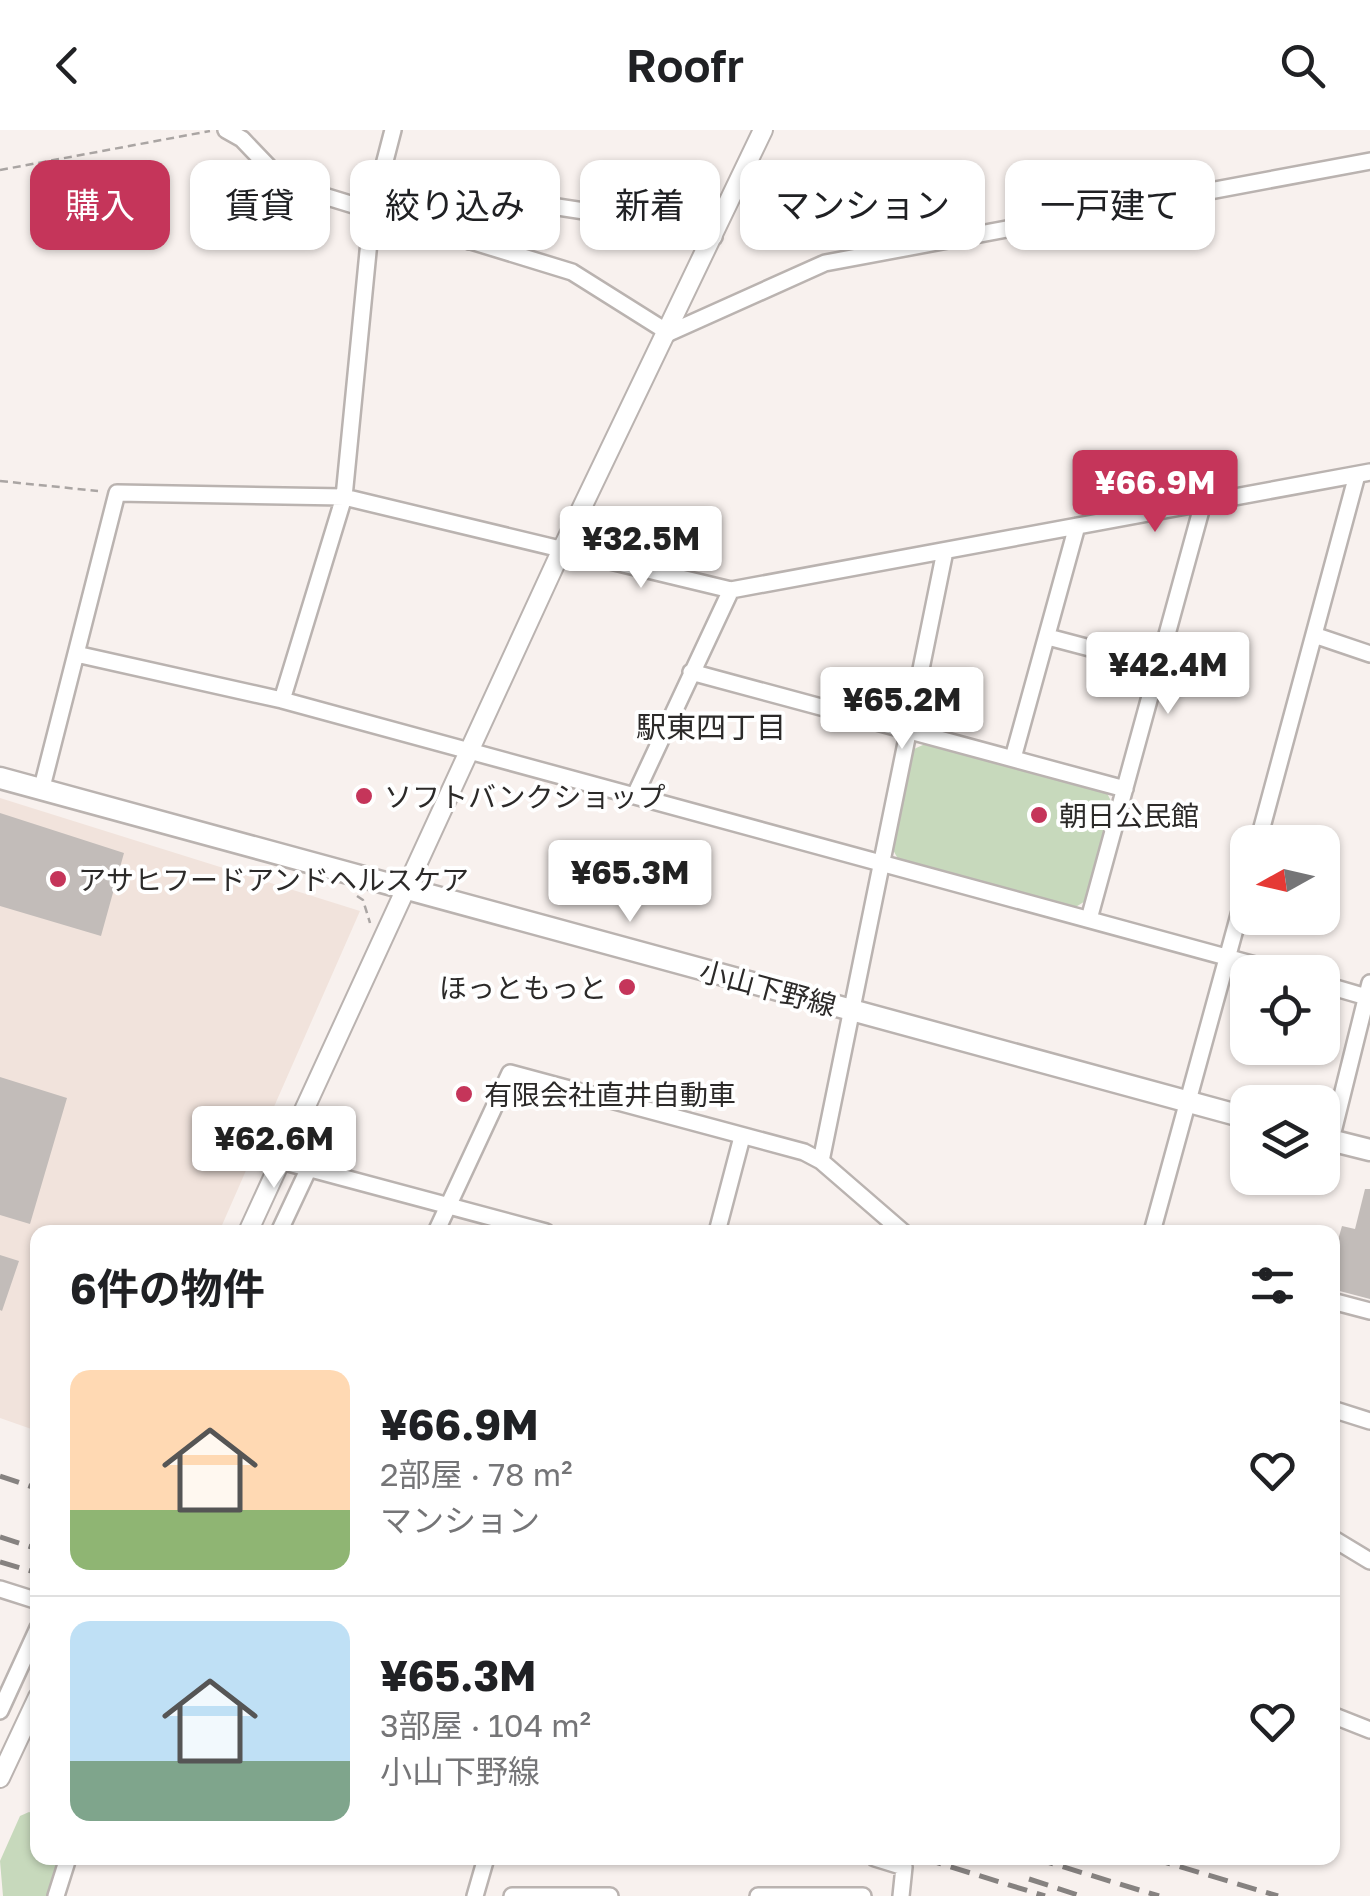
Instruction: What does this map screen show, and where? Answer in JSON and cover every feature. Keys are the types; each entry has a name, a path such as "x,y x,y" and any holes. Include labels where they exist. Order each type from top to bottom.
{"main road":[{"name":"小山下野線","path":"0,778 1230,1113"},
{"path":"1340,1142 1370,1150"}],"street":[{"path":"226,130 242,138 285,184 350,204"},
{"path":"386,160 394,130"},
{"path":"720,223 764,130"},
{"path":"669,333 824,263 1370,162"},
{"path":"282,700 344,497 368,250"},
{"path":"499,250 572,272 669,333"},
{"path":"251,1225 563,547 708,250"},
{"path":"40,791 117,493 344,497 731,590 1364,474 1314,635 1263,825"},
{"path":"1089,919 1203,503"},
{"path":"1013,758 1077,526"},
{"path":"821,1162 945,552"},
{"path":"635,795 731,590"},
{"path":"1314,635 1370,654"},
{"path":"1048,637 1158,666"},
{"path":"76,654 282,700 467,754 635,795 1230,958"},
{"path":"691,672 1124,789"},
{"path":"1154,1225 1233,935"},
{"path":"1340,987 1368,992 1340,1092"},
{"path":"439,1225 510,1073 804,1152 894,1225"},
{"path":"719,1225 742,1136"},
{"path":"281,1161 521,1225"},
{"path":"282,1225 309,1168"},
{"path":"1340,1302 1370,1311"},
{"path":"1340,1412 1370,1422"},
{"path":"1340,1548 1370,1561"},
{"path":"0,1589 30,1598"},
{"path":"0,1712 30,1646"},
{"path":"0,1778 30,1713"},
{"path":"1340,1718 1370,1730"},
{"path":"56,1896 66,1865"},
{"path":"475,1896 484,1865"},
{"path":"898,1865 904,1867 901,1896"},
{"path":"512,1896 610,1896"},
{"path":"758,1896 863,1896"}],"path":[{"path":"0,170 216,130"},
{"path":"0,481 117,493"},
{"path":"355,895 371,916 365,934"}],"shaded area":[{"path":"0,798 360,911 222,1225 30,1225 30,1429 0,1418"}],"green space":[{"path":"925,744 1107,793 1112,803 1087,900 1074,908 898,859 892,848 914,749"},
{"path":"30,1812 30,1865 61,1865 52,1896 3,1896 0,1861 20,1816"}],"building":[{"name":"アサヒフードアンドヘルスケア","path":"0,813 124,853 101,936 0,906"},
{"path":"0,1077 67,1098 30,1224 0,1215"},
{"path":"1365,1189 1370,1189 1370,1299 1340,1291 1340,1233 1342,1226 1355,1229"},
{"path":"0,1255 19,1261 2,1311 0,1310"}],"railway":[{"path":"0,1476 30,1486"},
{"path":"0,1537 30,1546"},
{"path":"0,1562 30,1571"},
{"path":"945,1865 1045,1896"},
{"path":"1057,1865 1159,1896"},
{"path":"1174,1865 1278,1896"},
{"path":"1029,1879 1081,1896"}],"place":[{"name":"ソフトバンクショップ","path":"364,796"},
{"name":"朝日公民館","path":"1039,815"},
{"name":"アサヒフードアンドヘルスケア","path":"58,879"},
{"name":"ほっともっと","path":"627,987"},
{"name":"有限会社直井自動車","path":"464,1094"}],"district":[{"name":"駅東四丁目","path":"711,727"}]}
